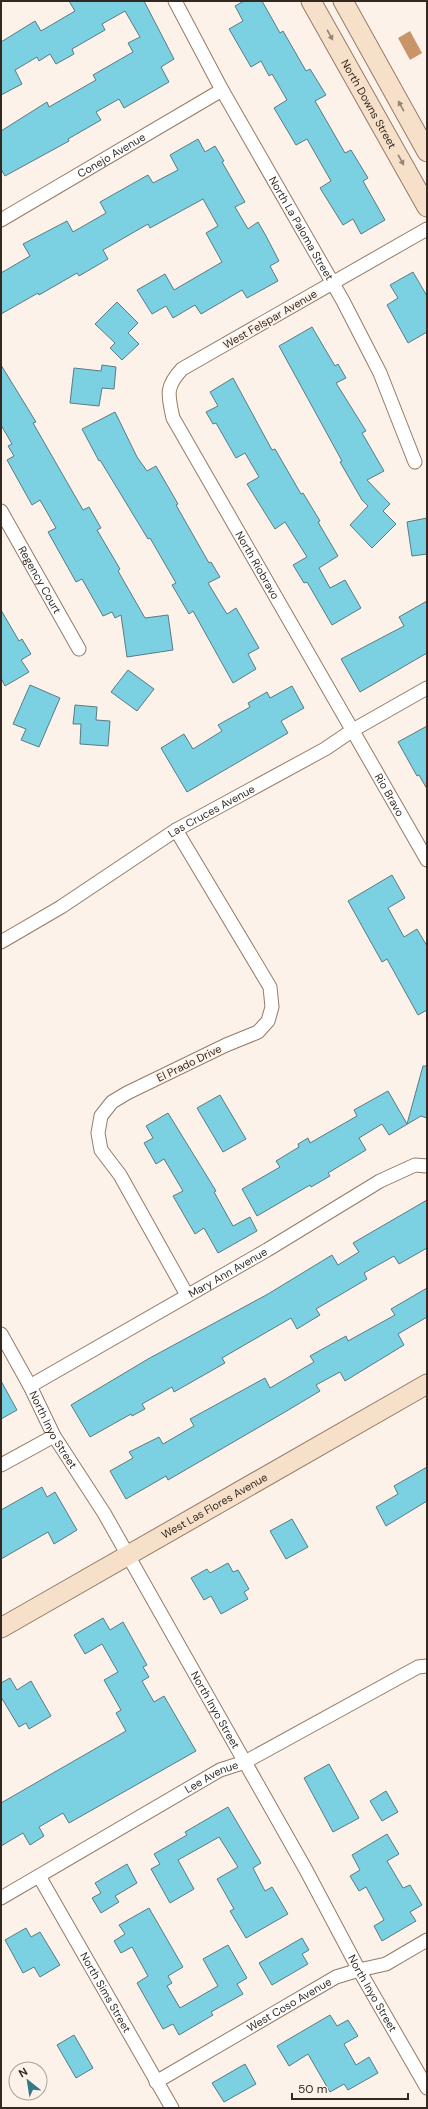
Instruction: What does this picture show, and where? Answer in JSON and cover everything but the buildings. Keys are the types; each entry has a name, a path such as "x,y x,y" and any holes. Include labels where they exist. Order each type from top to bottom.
{"street":[{"name":"North La Paloma Street","path":"175,1 222,90 333,282 380,373 415,462"},
{"name":"North Downs Street","path":"311,1 427,208"},
{"path":"343,1 427,152"},
{"name":"Conejo Avenue","path":"1,220 222,90"},
{"name":"West Felspar Avenue","path":"169,397 172,380 182,369 427,229"},
{"name":"North Riobravo","path":"169,397 173,418 353,730"},
{"name":"Regency Court","path":"1,512 79,649"},
{"name":"Las Cruces Avenue","path":"1,942 61,907 176,830 325,749 353,730 427,688"},
{"name":"Rio Bravo","path":"353,730 427,860"},
{"name":"El Prado Drive","path":"176,830 270,988 272,1007 268,1021 258,1032 226,1045 112,1102 101,1116 98,1133 101,1150 120,1175 187,1295"},
{"name":"Mary Ann Avenue","path":"30,1386 397,1172 415,1165 427,1166"},
{"name":"North Inyo Street","path":"1,1334 30,1386 54,1436 104,1514 306,1870 358,1970 427,2088"},
{"name":"West Las Flores Avenue","path":"1,1628 427,1384"},
{"path":"1,1465 54,1436"},
{"name":"Lee Avenue","path":"1,1898 220,1770 245,1762 418,1667 427,1666"},
{"name":"North Sims Street","path":"39,1876 172,2108"},
{"name":"West Coso Avenue","path":"156,2082 336,1977 358,1970 386,1964 427,1940"}],"shaded area":[{"path":"410,31 422,53 410,60 398,38"}]}
